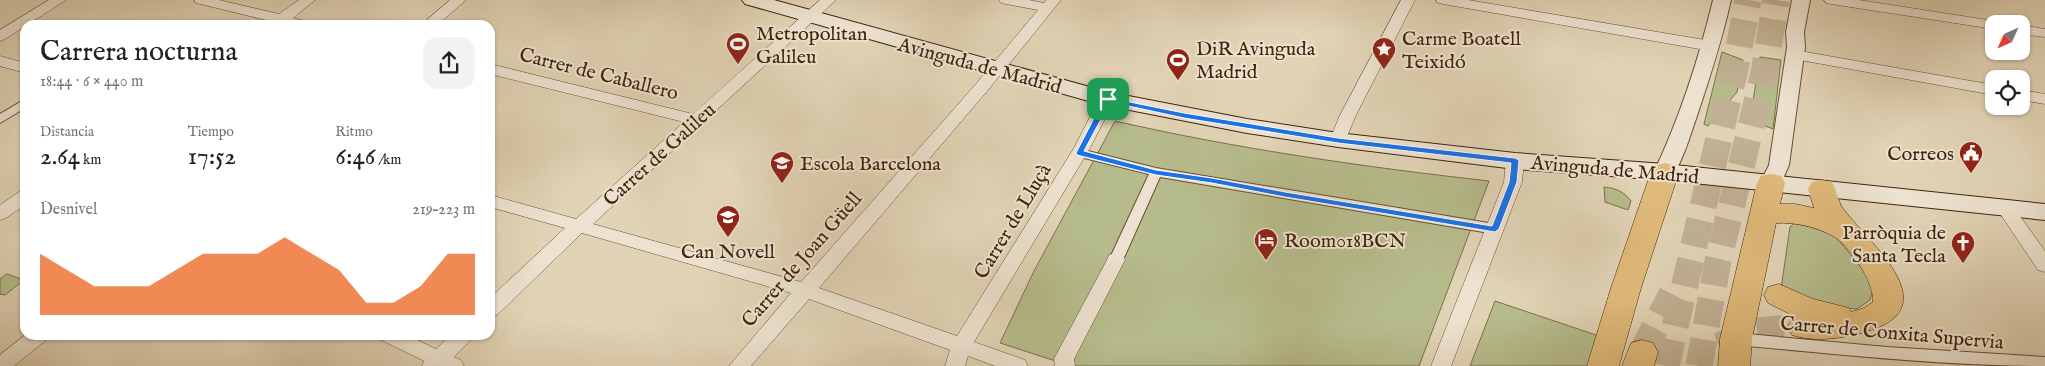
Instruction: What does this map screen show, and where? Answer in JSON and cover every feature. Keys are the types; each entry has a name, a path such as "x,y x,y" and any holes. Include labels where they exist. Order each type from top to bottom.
{"main road":[{"name":"Avinguda de Madrid","path":"752,0 996,70 1108,99 1184,115 1338,140 1515,160 1665,172 2045,212"},
{"path":"1603,366 1626,288 1665,172"},
{"path":"1735,353 1771,183"},
{"path":"1803,327 1826,327 1867,319 1880,313 1888,304 1888,293 1874,263 1828,208 1822,189"},
{"path":"1763,216 1784,212 1804,215 1845,230"},
{"path":"1779,295 1806,309 1822,314 1867,319"}],"street":[{"path":"26,20 59,0"},
{"path":"201,0 269,20"},
{"path":"279,20 308,0"},
{"path":"434,20 459,0"},
{"name":"Carrer de Galileu","path":"495,305 579,226 829,0"},
{"path":"1006,0 1051,4"},
{"path":"1338,140 1347,117 1408,0"},
{"path":"1443,0 1711,46"},
{"path":"1665,172 1675,150 1711,46 1722,0"},
{"path":"1771,183 1779,165 1794,55 1795,32 1801,0"},
{"path":"1831,0 1985,24"},
{"name":"Carrer de Joan Güell","path":"739,366 1051,4"},
{"path":"0,36 20,24"},
{"path":"2030,30 2045,33"},
{"path":"1794,55 1985,88"},
{"path":"0,61 20,67"},
{"name":"Carrer de Caballero","path":"495,70 697,120"},
{"path":"2030,96 2045,99"},
{"name":"Carrer de Lluçà","path":"955,366 961,347 1080,153 1108,99"},
{"path":"0,119 20,106"},
{"path":"1080,153 1156,172 1495,229"},
{"path":"1441,366 1513,182 1515,160"},
{"path":"1065,366 1064,359 1101,292 1156,172"},
{"path":"495,202 804,290 1018,366"},
{"path":"2006,209 2045,265"},
{"path":"0,366 33,340"},
{"path":"397,340 441,364 460,340"},
{"name":"Carrer de Conxita Supervia","path":"1735,353 1887,353 2045,363"}],"green space":[{"path":"1722,52 1743,60 1737,92 1708,126 1704,124"},
{"path":"1760,57 1781,60 1773,129 1750,120"},
{"path":"1115,121 1301,156 1489,181 1419,366 1071,366 1000,343 1034,271"},
{"path":"1604,187 1616,189 1626,195 1631,201 1628,210 1605,202"},
{"path":"1794,223 1831,231 1864,271 1874,287 1870,300 1857,309 1825,307 1781,289 1790,227"},
{"path":"7,274 20,279 20,283 5,295 0,294 0,279"},
{"path":"1495,301 1602,337 1594,366 1470,366"}],"tunnel":[{"path":"1666,366 1735,69 1748,0"},
{"path":"1699,366 1718,261 1764,73 1776,0"},
{"path":"1642,352 1672,294"},
{"path":"1719,346 1755,331 1803,327"}],"place":[{"name":"Metropolitan Galileu","path":"738,65"},
{"name":"Carme Boatell Teixidó","path":"1384,70"},
{"name":"DiR Avinguda Madrid","path":"1178,81"},
{"name":"Correos","path":"1971,174"},
{"name":"Escola Barcelona","path":"782,184"},
{"name":"Can Novell","path":"728,238"},
{"name":"Room018BCN","path":"1266,261"},
{"name":"Parròquia de Santa Tecla","path":"1963,264"}],"route":[{"path":"1108,99 1184,115 1338,140 1515,160 1513,182 1495,229 1156,172 1080,153 1108,99"}]}
